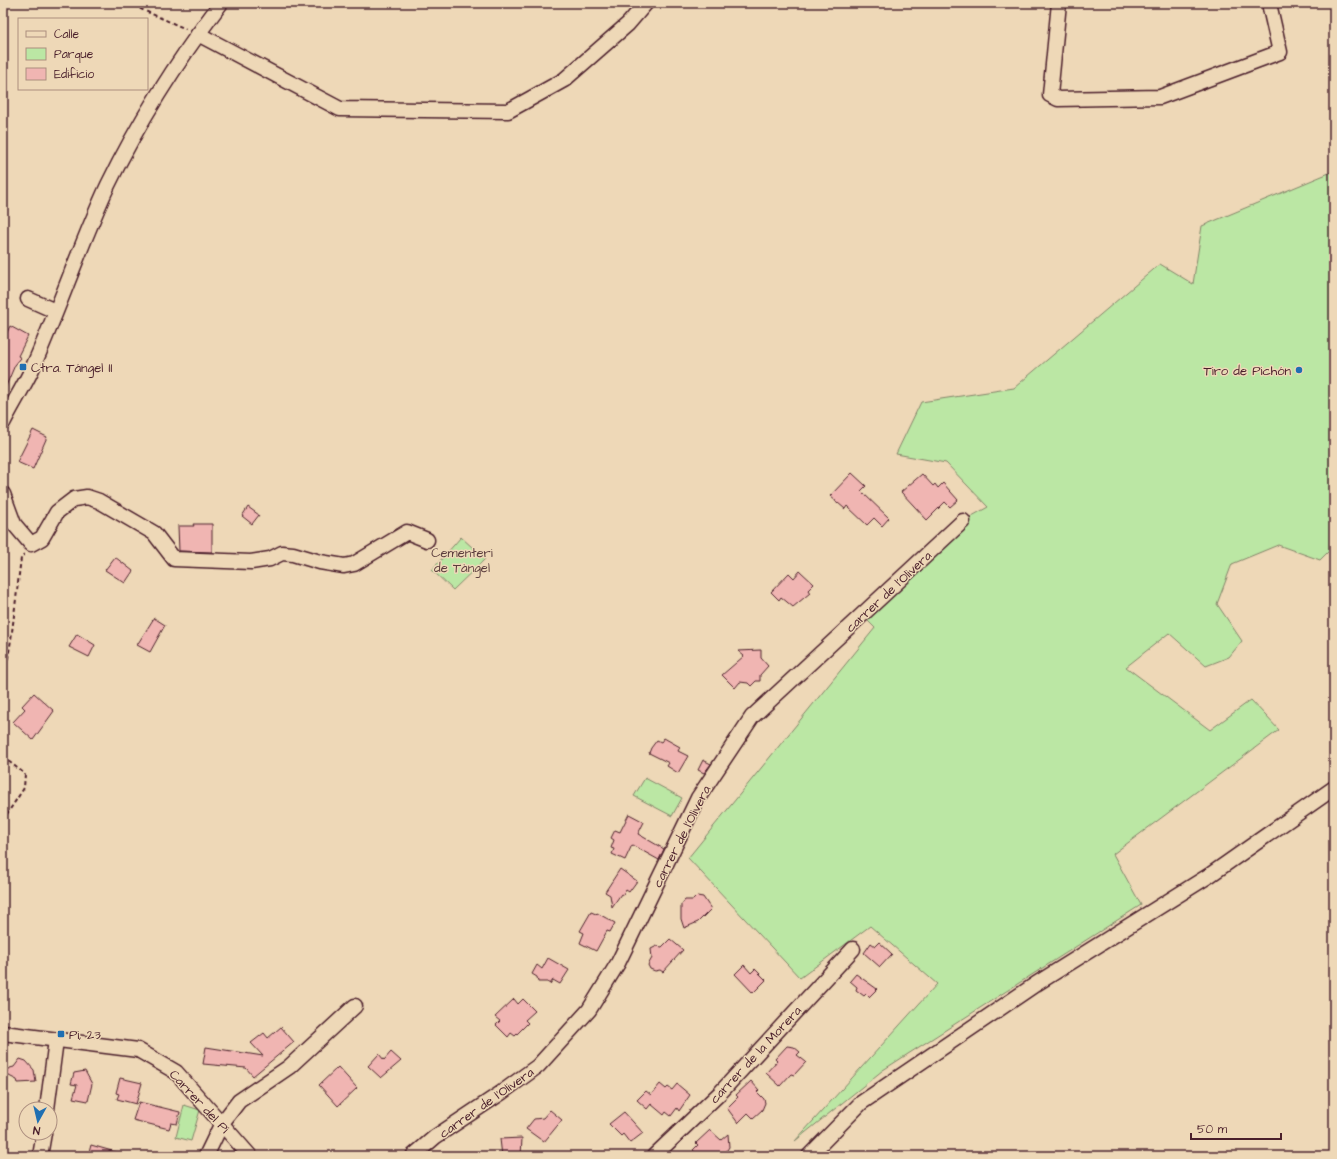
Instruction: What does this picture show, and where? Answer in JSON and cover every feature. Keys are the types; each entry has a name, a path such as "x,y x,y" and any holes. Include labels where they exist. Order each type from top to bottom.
{"street":[{"path":"3,423 31,370 108,186 124,153 168,78 221,3"},
{"path":"198,34 340,109 508,111 564,80 628,24 646,3"},
{"path":"1059,3 1050,95 1058,99 1160,97 1280,52 1270,8 1271,3"},
{"path":"28,299 55,311"},
{"path":"3,494 14,524 31,544 42,538 57,512 74,499 87,497 99,501 154,533 174,559 250,562 270,559 282,553 344,566 354,564 406,532 427,540"},
{"name":"carrer de l'Olivera","path":"413,1156 435,1137 501,1093 538,1066 589,1010 618,962 698,798 752,717 963,521"},
{"path":"809,1156 861,1103 1036,984 1210,876 1334,788"},
{"name":"carrer de la Morera","path":"654,1156 720,1093 853,949"},
{"path":"206,1156 222,1123 239,1101 289,1067 355,1006"},
{"name":"Carrer del Pi","path":"3,1033 138,1050 176,1072 250,1156"},
{"path":"48,1101 56,1040"},
{"path":"40,1156 43,1141"}],"path":[{"path":"127,3 198,34"},
{"path":"3,687 12,633 21,558 31,544"},
{"path":"3,757 25,774 24,788 3,820"}],"green space":[{"path":"1334,171 1334,546 1320,560 1278,545 1232,564 1217,604 1242,641 1229,657 1206,666 1169,633 1126,667 1210,730 1251,700 1279,730 1113,854 1141,905 883,1070 795,1141 937,984 870,926 800,978 688,858 875,628 862,615 963,521 988,507 946,463 896,454 921,402 1014,388 1160,264 1193,284 1202,226"},
{"name":"Cementeri de Tàngel","path":"461,537 485,559 453,590 432,570"},
{"path":"645,778 682,798 672,816 634,796"},
{"path":"184,1105 200,1110 191,1141 176,1137"}],"building":[{"path":"10,326 28,336 18,356 21,358 15,365 3,393 3,341"},
{"path":"33,430 47,437 33,469 17,462"},
{"path":"852,473 866,486 861,491 889,518 882,526 874,518 867,525 847,506 845,509 830,496"},
{"path":"922,474 933,486 935,484 938,488 943,483 958,500 950,507 945,502 927,520 901,492"},
{"path":"248,507 259,515 252,524 242,516"},
{"path":"193,524 212,524 212,552 179,551 178,526 194,526"},
{"path":"115,557 133,571 125,583 105,570"},
{"path":"800,571 814,584 808,590 810,593 793,607 781,597 779,600 771,592 789,573 794,578"},
{"path":"154,618 165,625 150,652 137,645"},
{"path":"77,634 95,645 89,657 69,647"},
{"path":"761,650 761,658 768,666 760,675 760,681 756,681 751,686 748,683 740,682 735,688 722,675 744,656 738,651"},
{"path":"34,693 54,711 33,740 13,722 25,709 22,706"},
{"path":"664,738 680,747 678,751 688,756 678,773 667,766 669,763 649,753 657,740 661,742"},
{"path":"703,760 711,764 704,773 698,770"},
{"path":"629,814 644,822 638,834 664,849 659,860 632,845 625,860 612,854 614,849 611,848 614,840 611,838 615,830 620,832"},
{"path":"620,869 637,881 629,892 626,890 623,895 621,894 612,907 610,895 605,892"},
{"path":"697,896 703,897 711,909 698,922 684,928 681,919 681,905 685,900 693,900"},
{"path":"591,912 597,913 615,923 610,932 607,931 596,951 580,943 584,933 580,931"},
{"path":"670,939 683,950 663,972 660,970 655,971 650,969 648,965 652,958 651,949 657,946 662,947"},
{"path":"879,942 892,954 880,967 864,953 871,943 875,946"},
{"path":"548,958 569,970 560,984 553,980 550,984 547,982 538,982 537,977 532,974 537,965 542,969"},
{"path":"744,965 751,973 755,969 766,980 753,993 735,974"},
{"path":"856,974 877,989 869,997 866,994 864,996 856,990 857,987 850,981"},
{"path":"514,999 518,1004 523,999 535,1011 525,1020 528,1023 515,1036 511,1033 508,1037 496,1025 500,1021 495,1017"},
{"path":"281,1027 294,1042 253,1076 246,1068 203,1064 206,1047 263,1056 251,1043 264,1033 268,1038"},
{"path":"787,1046 794,1047 800,1052 797,1055 806,1062 794,1075 791,1074 780,1086 766,1073 777,1061 775,1059"},
{"path":"391,1052 401,1061 381,1078 368,1066 379,1054 384,1060"},
{"path":"20,1059 26,1061 34,1070 36,1082 18,1083 17,1080 9,1076 8,1071 10,1068 14,1067"},
{"path":"338,1067 357,1088 338,1106 319,1085"},
{"path":"85,1071 92,1084 88,1101 73,1098 77,1085 71,1084 74,1073"},
{"path":"120,1078 142,1083 136,1104 117,1099 119,1094 116,1093"},
{"path":"751,1081 759,1090 757,1092 764,1099 765,1103 762,1110 753,1118 748,1113 738,1123 727,1108 738,1097 736,1095"},
{"path":"660,1084 666,1089 668,1087 672,1090 677,1084 690,1095 679,1111 677,1108 671,1116 666,1112 664,1115 651,1104 647,1109 637,1100 646,1091 651,1095"},
{"path":"139,1102 180,1112 177,1124 171,1123 169,1129 133,1120"},
{"path":"550,1110 562,1120 544,1142 526,1129 534,1119 543,1118"},
{"path":"624,1112 643,1133 630,1143 623,1134 621,1136 609,1124"},
{"path":"710,1130 721,1140 728,1134 729,1147 723,1156 699,1156 693,1150 698,1145 696,1143"},
{"path":"522,1138 521,1156 502,1156 500,1139"},
{"path":"91,1145 119,1153 119,1156 88,1156"}],"place":[{"name":"Ctra. Tángel II","path":"23,367"},
{"name":"Tiro de Pichón","path":"1299,370"},
{"name":"Pi, 23","path":"61,1034"}]}
